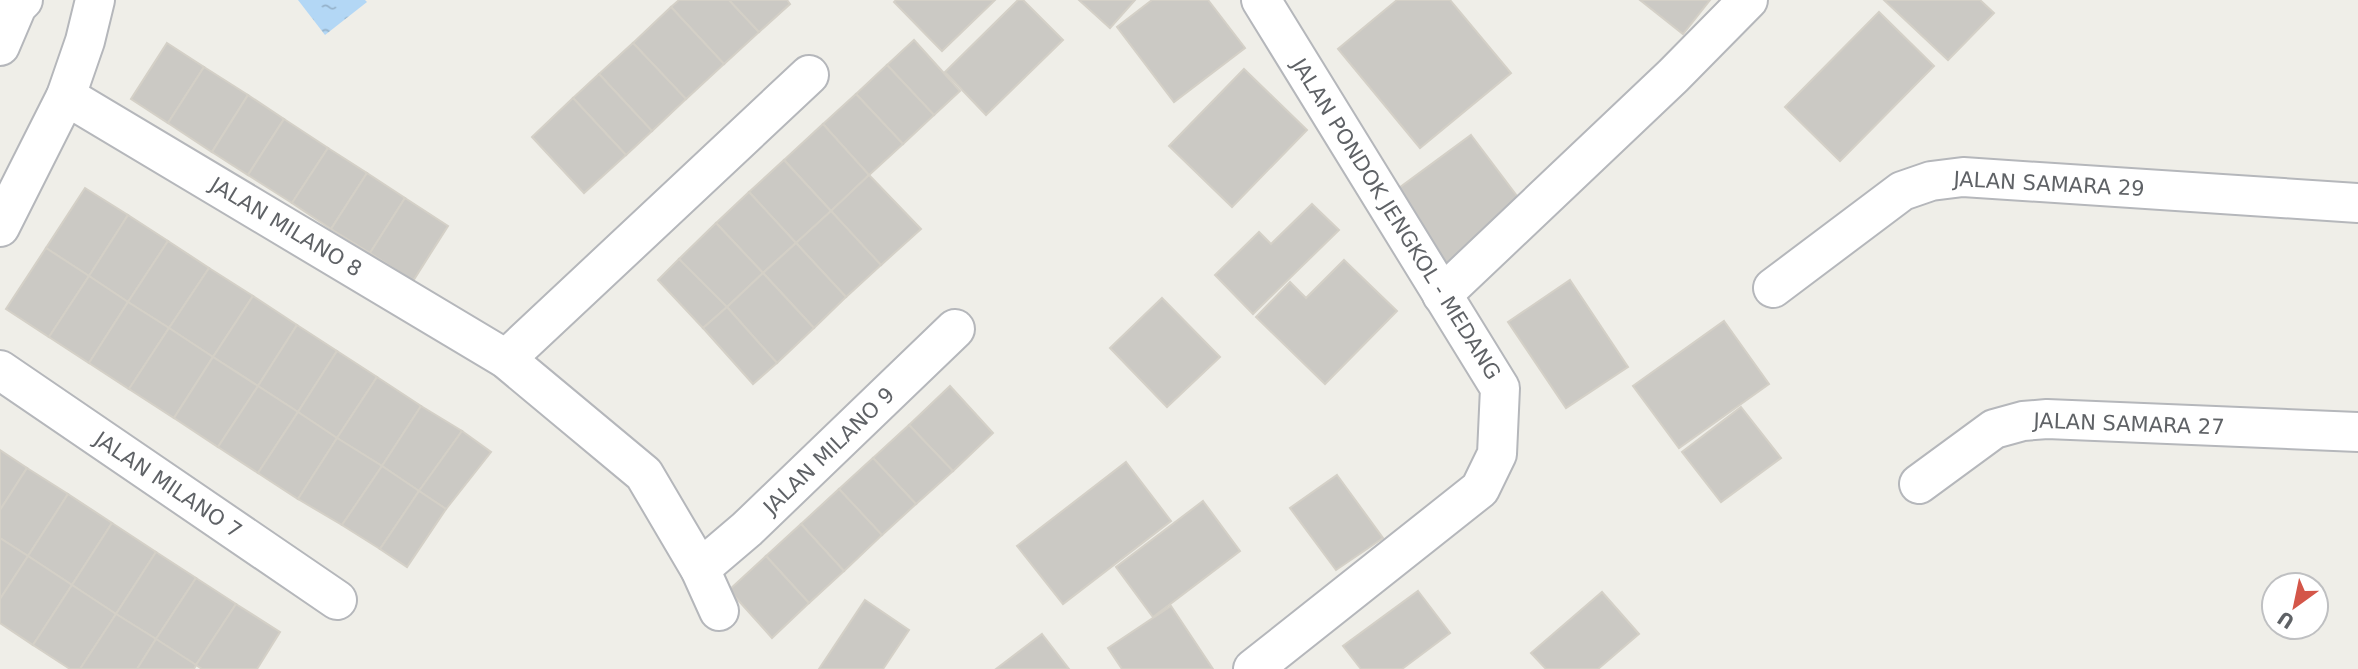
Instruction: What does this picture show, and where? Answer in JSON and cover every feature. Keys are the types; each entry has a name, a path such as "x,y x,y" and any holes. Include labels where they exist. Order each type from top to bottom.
{"street":[{"path":"0,227 66,96 85,41 95,0"},
{"name":"JALAN PONDOK JENGKOL - MEDANG","path":"1261,0 1500,388 1497,454 1480,489 1261,667"},
{"path":"1442,295 1673,76 1748,0"},
{"path":"0,46 16,2"},
{"path":"506,359 809,75"},
{"name":"JALAN MILANO 8","path":"66,96 506,359 644,474 700,569 719,611"},
{"name":"JALAN SAMARA 29","path":"1773,288 1902,191 1931,180 1963,177 2358,203"},
{"name":"JALAN MILANO 9","path":"700,569 747,529 955,329"},
{"name":"JALAN MILANO 7","path":"0,370 337,600"},
{"name":"JALAN SAMARA 27","path":"1919,484 1994,429 2023,421 2047,419 2358,432"}],"water":[{"path":"298,0 365,0 367,2 325,35"}],"building":[{"path":"679,0 729,0 759,32 724,64 671,7"},
{"path":"729,0 787,0 790,4 759,32"},
{"path":"995,0 942,51 894,2"},
{"path":"1018,0 1023,0 1063,40 986,115 945,72"},
{"path":"1079,0 1135,0 1110,28"},
{"path":"1152,0 1208,0 1245,48 1174,102 1117,27"},
{"path":"1397,0 1450,0 1511,73 1420,148 1338,49"},
{"path":"1640,0 1710,0 1683,34"},
{"path":"1884,0 1980,0 1994,13 1948,60"},
{"path":"671,7 724,64 686,99 633,43"},
{"path":"1879,12 1934,66 1840,161 1785,107"},
{"path":"914,40 960,91 934,115 887,65"},
{"path":"167,43 204,67 168,123 131,99"},
{"path":"633,43 686,99 652,131 599,74"},
{"path":"887,65 934,115 903,144 856,94"},
{"path":"204,67 248,95 212,152 168,123"},
{"path":"1244,69 1307,130 1232,207 1169,146"},
{"path":"599,74 652,131 626,155 573,98"},
{"path":"856,94 903,144 869,175 823,124"},
{"path":"248,95 284,119 248,175 212,152"},
{"path":"573,98 626,155 584,193 532,137"},
{"path":"284,119 328,148 292,203 248,175"},
{"path":"823,124 869,175 831,211 784,160"},
{"path":"1471,135 1526,208 1439,272 1384,199"},
{"path":"328,148 367,173 331,229 292,203"},
{"path":"784,160 831,211 796,243 749,192"},
{"path":"367,173 405,198 370,253 331,229"},
{"path":"869,175 921,229 881,265 831,211"},
{"path":"85,188 128,215 89,276 46,248"},
{"path":"749,192 796,243 763,273 716,223"},
{"path":"405,198 448,226 413,281 370,253"},
{"path":"1312,204 1339,230 1253,314 1215,275 1259,232 1271,244"},
{"path":"831,211 881,265 846,297 796,243"},
{"path":"128,215 168,241 128,302 89,276"},
{"path":"716,223 763,273 727,307 679,259"},
{"path":"168,241 209,268 169,328 128,302"},
{"path":"796,243 846,297 814,328 763,273"},
{"path":"46,248 89,276 49,337 6,309"},
{"path":"679,259 727,307 703,328 658,280"},
{"path":"1344,260 1397,311 1325,384 1256,317 1290,282 1306,298"},
{"path":"209,268 253,296 213,357 169,328"},
{"path":"763,273 814,328 777,363 727,307"},
{"path":"89,276 128,302 89,363 49,337"},
{"path":"1570,280 1628,367 1566,408 1508,322"},
{"path":"253,296 297,325 258,386 213,357"},
{"path":"1162,298 1220,357 1167,407 1110,348"},
{"path":"128,302 169,328 129,389 89,363"},
{"path":"727,307 777,363 753,384 703,328"},
{"path":"1724,321 1769,384 1679,448 1633,386"},
{"path":"297,325 337,351 298,412 258,386"},
{"path":"169,328 213,357 174,418 129,389"},
{"path":"337,351 377,377 337,438 298,412"},
{"path":"213,357 258,386 218,447 174,418"},
{"path":"377,377 421,406 382,466 337,438"},
{"path":"258,386 298,412 258,473 218,447"},
{"path":"950,386 993,433 953,471 909,425"},
{"path":"421,406 462,431 419,491 382,466"},
{"path":"1741,407 1781,458 1721,502 1682,452"},
{"path":"298,412 337,438 298,499 258,473"},
{"path":"909,425 953,471 916,504 873,458"},
{"path":"462,431 491,452 446,509 419,491"},
{"path":"337,438 382,466 342,525 298,499"},
{"path":"0,450 27,468 0,510"},
{"path":"873,458 916,504 882,535 839,489"},
{"path":"1126,462 1171,521 1063,604 1017,546"},
{"path":"382,466 419,491 380,549 342,525"},
{"path":"27,468 68,494 28,556 0,538 0,510"},
{"path":"1337,475 1383,538 1336,570 1290,508"},
{"path":"839,489 882,535 844,571 801,524"},
{"path":"419,491 446,509 407,567 380,549"},
{"path":"68,494 112,523 72,585 28,556"},
{"path":"1203,501 1240,551 1153,617 1116,567"},
{"path":"112,523 156,552 116,614 72,585"},
{"path":"801,524 844,571 809,603 766,556"},
{"path":"0,538 28,556 0,599"},
{"path":"156,552 196,578 156,639 116,614"},
{"path":"28,556 72,585 33,645 0,623 0,599"},
{"path":"766,556 809,603 772,638 729,590"},
{"path":"196,578 236,604 196,665 156,639"},
{"path":"72,585 116,614 80,669 70,669 33,645"},
{"path":"1418,591 1450,633 1402,669 1361,669 1343,646"},
{"path":"1602,592 1639,634 1598,669 1546,669 1531,653"},
{"path":"865,600 909,630 883,669 819,669"},
{"path":"236,604 280,632 257,669 202,669 196,665"},
{"path":"1171,606 1213,669 1122,669 1108,648"},
{"path":"116,614 156,639 137,669 80,669"},
{"path":"1042,634 1069,669 996,669"},
{"path":"156,639 196,665 194,669 137,669"}]}
